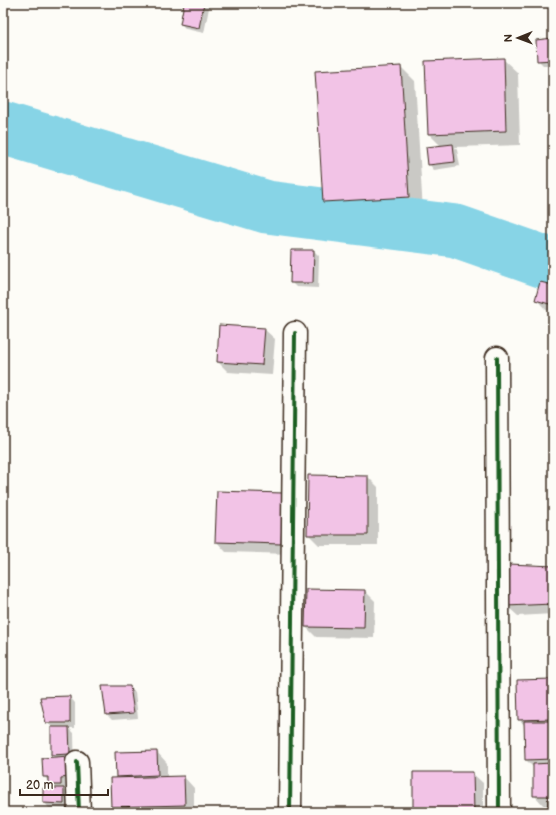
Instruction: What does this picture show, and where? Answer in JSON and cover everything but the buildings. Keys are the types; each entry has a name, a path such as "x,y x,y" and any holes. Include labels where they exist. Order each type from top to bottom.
{"street":[{"path":"290,812 295,333"},
{"path":"497,358 499,812"},
{"path":"77,762 79,812"}],"waterway":[{"path":"3,128 267,207 456,231 553,265"}],"cycle path":[{"path":"290,812 295,333"},
{"path":"497,358 499,812"},
{"path":"77,762 79,812"}]}
